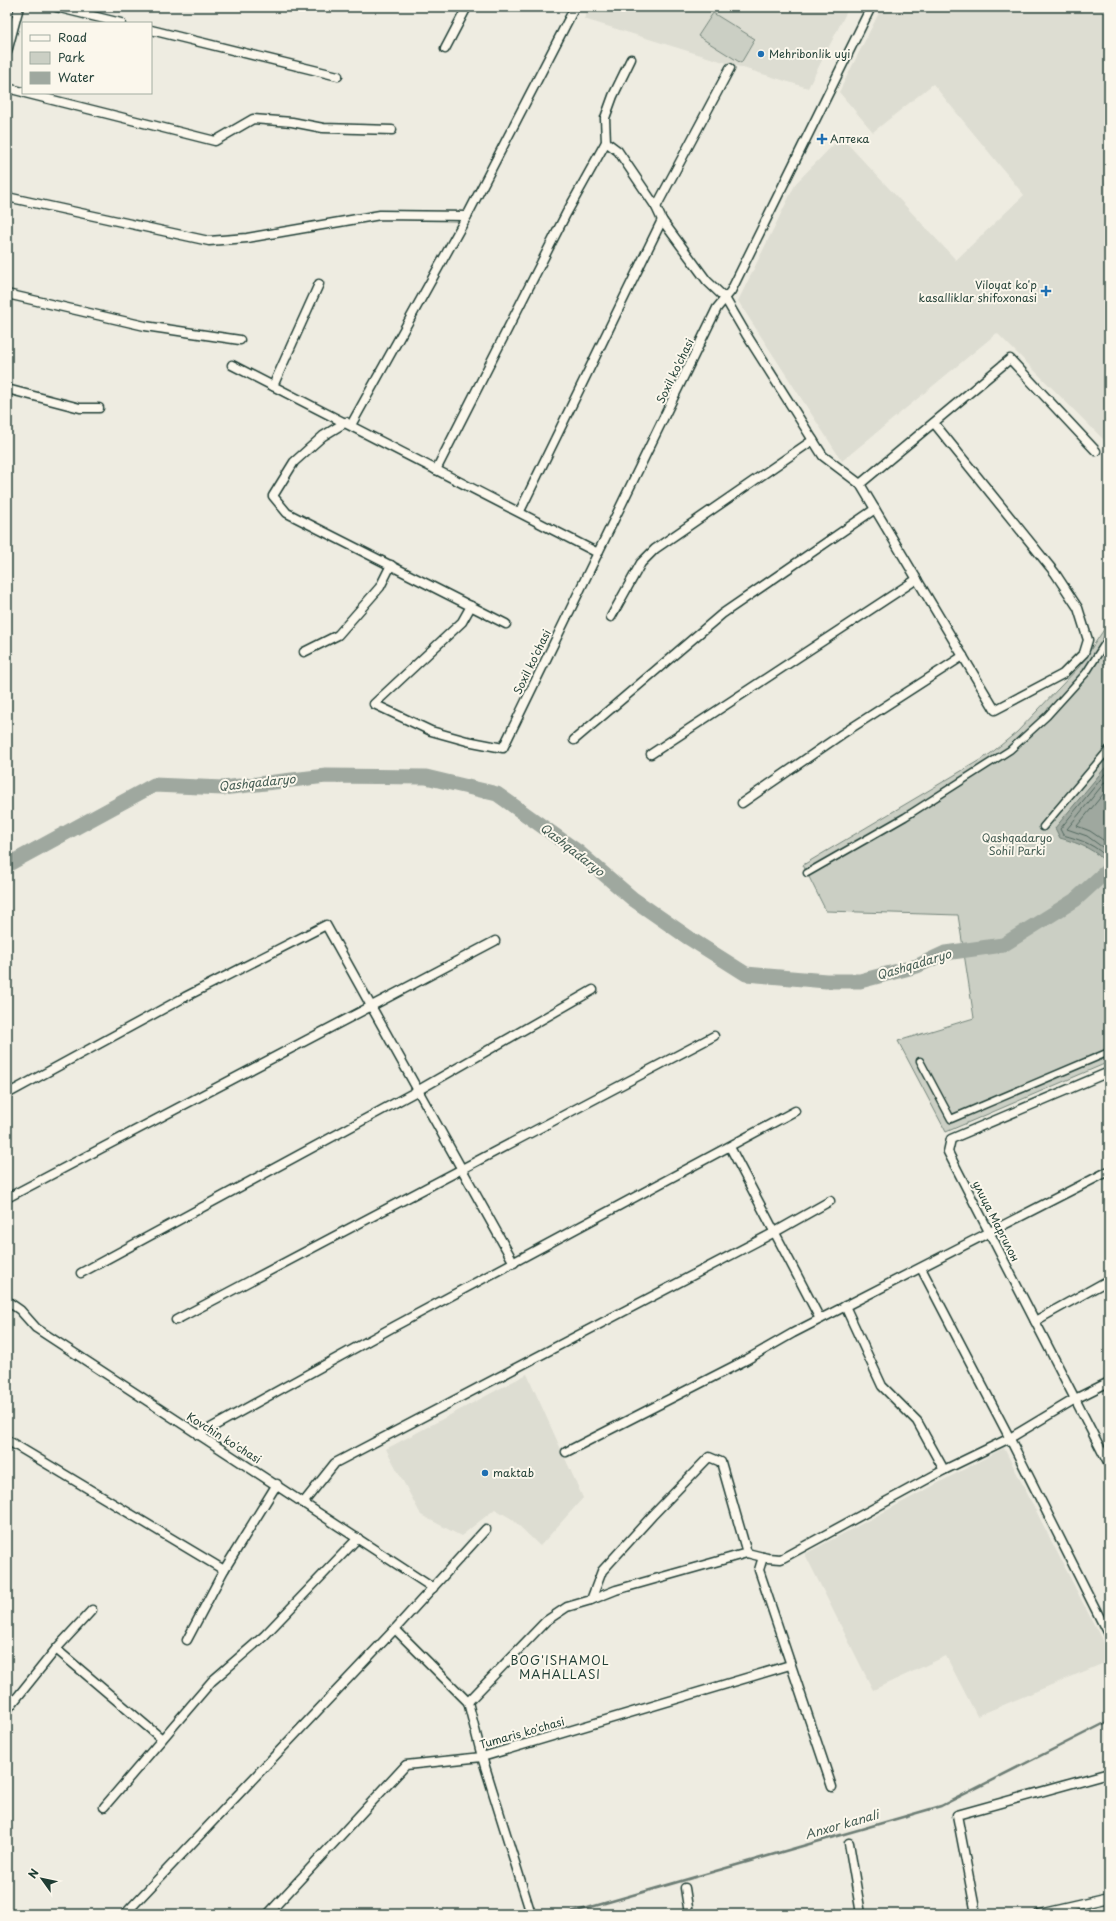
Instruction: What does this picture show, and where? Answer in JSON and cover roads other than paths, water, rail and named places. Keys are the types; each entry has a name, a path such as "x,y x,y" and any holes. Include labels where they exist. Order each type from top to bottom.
{"street":[{"path":"7,52 20,7"},
{"path":"56,7 117,22"},
{"path":"445,49 467,7"},
{"path":"506,624 287,513 273,496 294,462 323,436 348,424 467,216 575,7"},
{"name":"Soxil ko'chasi","path":"472,606 462,622 374,704 431,731 467,741 502,748 717,308 726,298 741,270 871,7"},
{"path":"152,30 338,76"},
{"path":"436,470 566,214 606,142 606,118 613,96 631,59"},
{"path":"656,207 730,68"},
{"path":"7,88 22,92"},
{"path":"28,94 215,141 253,119 292,122 323,128 392,130"},
{"path":"606,142 618,151 656,207 662,220 707,281 726,298 746,334 824,456 860,484 995,710 1063,674 1084,653 1088,640 1078,608 1055,573 934,422"},
{"path":"7,197 208,241 247,238 380,215 467,216"},
{"path":"520,511 662,220"},
{"path":"273,386 319,284"},
{"path":"7,294 145,326 240,340"},
{"path":"860,484 1010,359 1096,451"},
{"path":"232,365 436,470 520,511 598,553"},
{"path":"7,389 80,408 99,408"},
{"path":"611,617 641,563 655,550 813,440"},
{"path":"574,740 722,614 875,509"},
{"path":"304,652 338,635 380,587 391,565"},
{"path":"651,754 916,579"},
{"path":"807,873 905,817 1010,750 1047,716 1086,673 1109,637"},
{"path":"742,803 842,734 963,656"},
{"path":"1043,827 1109,749"},
{"path":"7,1094 185,997 326,925 514,1263"},
{"path":"7,1198 495,941"},
{"path":"81,1273 417,1091 593,990"},
{"path":"176,1320 462,1171 714,1036"},
{"path":"920,1061 951,1119 1109,1052"},
{"name":"улица Маргилон","path":"1109,1072 951,1138 948,1152 1109,1465"},
{"path":"198,1435 395,1326 795,1111"},
{"path":"730,1147 820,1319"},
{"path":"566,1452 746,1360 845,1306 1109,1171"},
{"path":"304,1502 336,1463 830,1201"},
{"path":"921,1268 1010,1438 1109,1636"},
{"path":"1035,1321 1109,1280"},
{"name":"Kovchin ko'chasi","path":"7,1301 20,1310 36,1328 198,1435 277,1484 433,1588"},
{"path":"845,1306 882,1386 917,1420 944,1470"},
{"path":"468,1702 546,1621 567,1607 591,1600 616,1590 747,1553 762,1557 782,1559 944,1470 1010,1438 1075,1399 1109,1382"},
{"path":"7,1440 224,1570"},
{"path":"591,1600 602,1571 652,1516 710,1457 722,1462 747,1553"},
{"path":"187,1640 224,1570 277,1484"},
{"path":"125,1914 395,1629 486,1529"},
{"path":"104,1807 212,1681 264,1636 358,1538"},
{"path":"762,1557 759,1570 832,1787"},
{"path":"7,1710 56,1649 92,1610"},
{"path":"395,1629 468,1702 482,1757 530,1914"},
{"path":"56,1649 162,1739"},
{"name":"Tumaris ko'chasi","path":"268,1914 406,1765 482,1757 790,1665"},
{"path":"976,1914 957,1815 1109,1773"},
{"path":"849,1843 861,1914"},
{"path":"685,1888 690,1914"},
{"path":"1039,1914 1109,1898"}],"water":[{"path":"1109,763 1109,866 1093,851 1060,838 1055,828"}],"waterway":[{"name":"Qashqadaryo","path":"7,865 154,785 223,788 326,776 426,777 497,794 577,851 633,899 689,938 746,974 826,981 860,981 917,966 945,953 1003,945 1075,900 1109,869"},
{"name":"Anxor kanali","path":"567,1914 941,1806 1109,1721"}],"place":[{"name":"Mehribonlik uyi","path":"761,54"},
{"name":"Аптека","path":"822,139"},
{"name":"Viloyat ko'p kasalliklar shifoxonasi","path":"1046,291"},
{"name":"maktab","path":"485,1473"}],"district":[{"name":"BOG'ISHAMOL MAHALLASI","path":"560,1668"}],"park label":[{"name":"Qashqadaryo Sohil Parki","path":"1017,844"}]}
